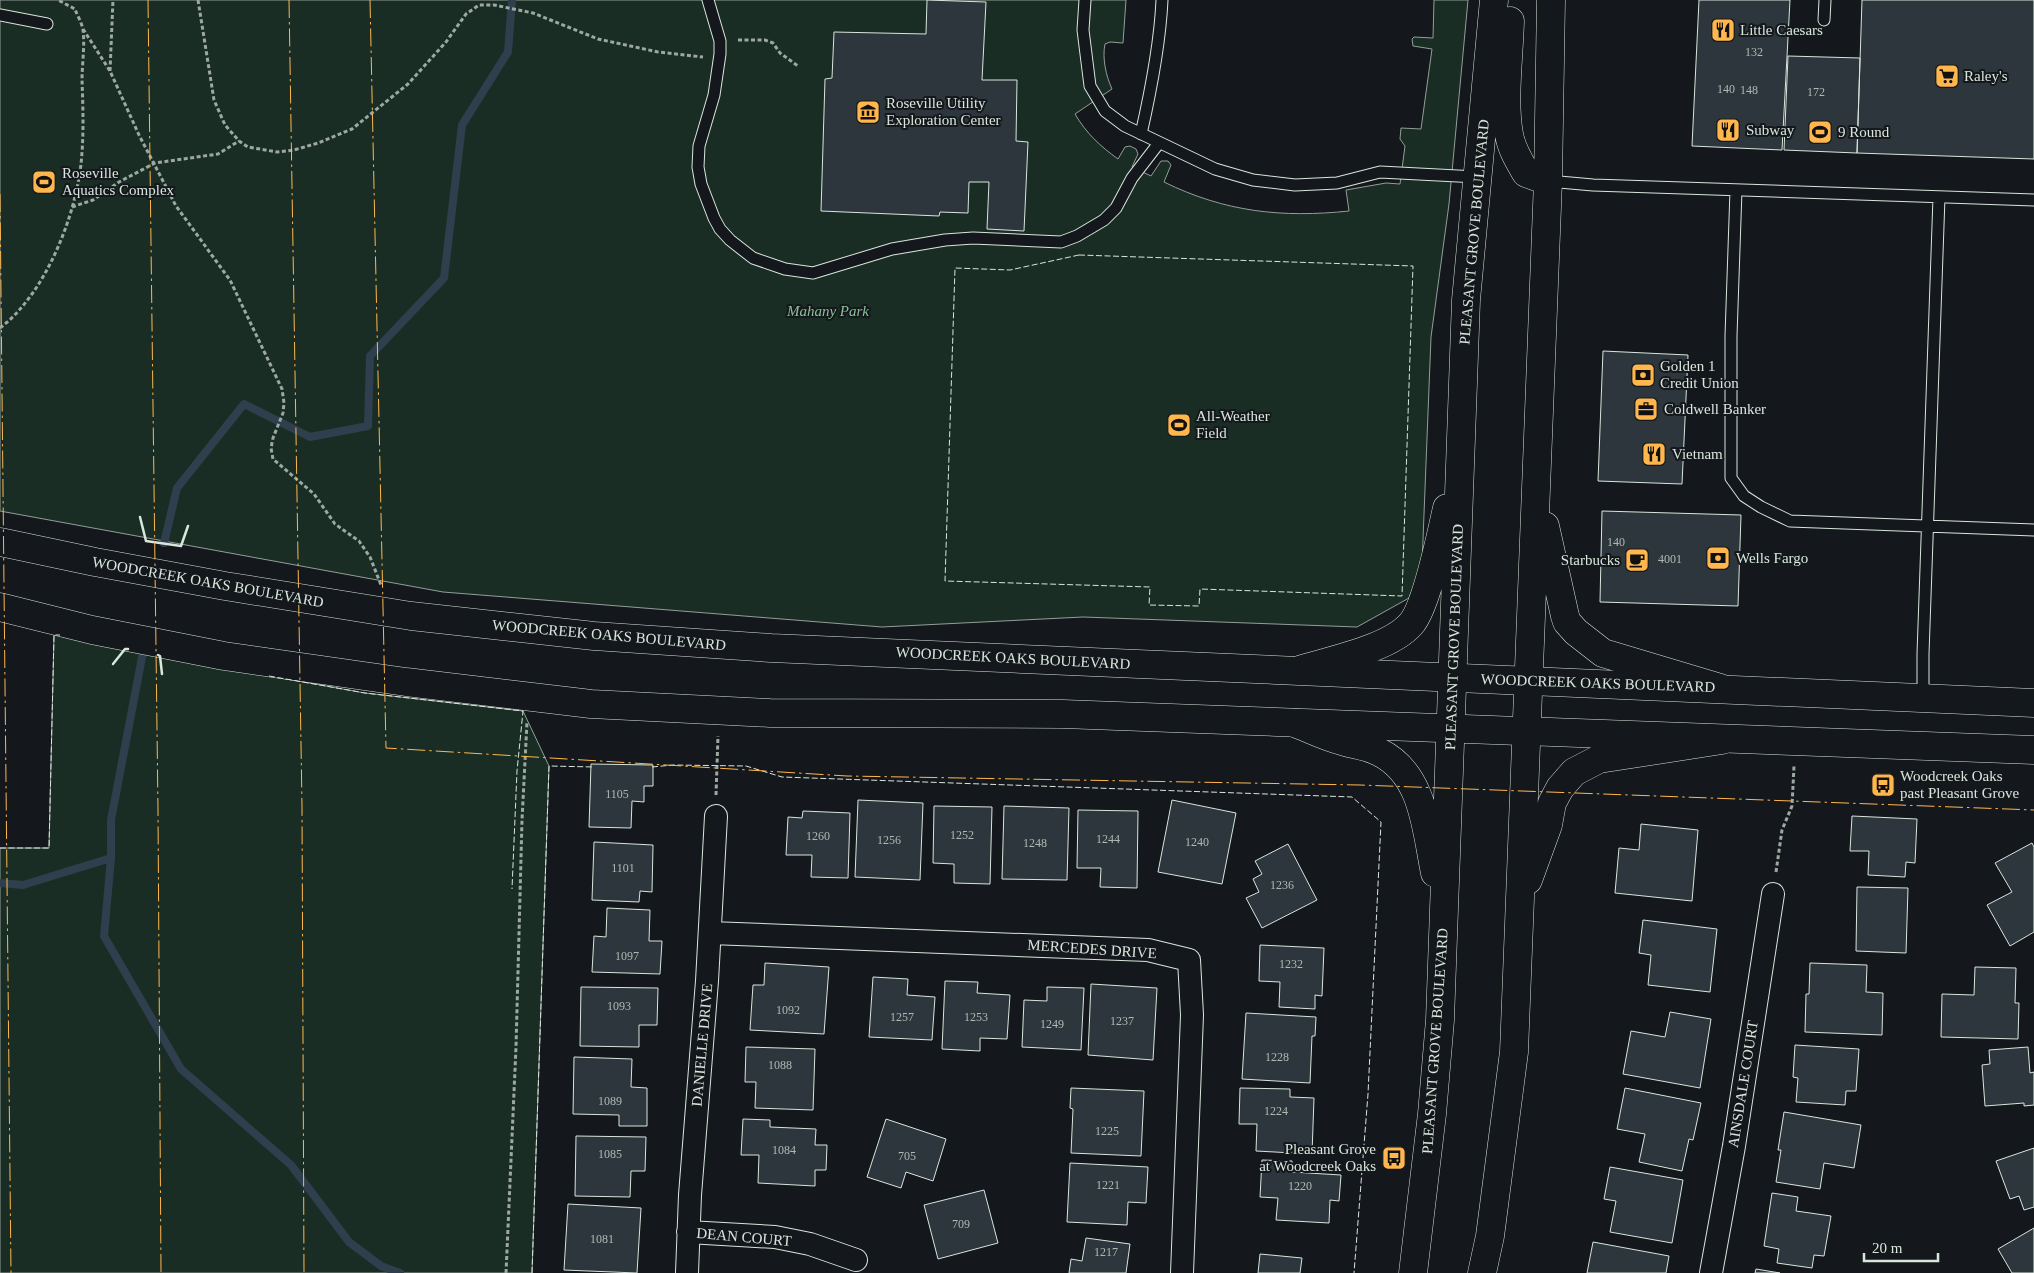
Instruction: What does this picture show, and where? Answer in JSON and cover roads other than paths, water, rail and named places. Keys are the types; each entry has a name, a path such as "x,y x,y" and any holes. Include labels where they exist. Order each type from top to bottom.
{"main road":[{"name":"PLEASANT GROVE BOULEVARD","path":"1413,1273 1432,1114 1440,1020 1467,291 1494,0"},
{"path":"1506,0 1510,20 1507,109 1509,135 1526,173 1548,181"},
{"path":"1482,1273 1490,1236 1514,1052 1548,181 1551,0"},
{"path":"1299,670 1385,643 1411,624 1421,608 1460,461"},
{"path":"1536,488 1565,616 1567,622 1576,632 1603,653 1720,688"},
{"name":"WOODCREEK OAKS BOULEVARD","path":"0,542 216,585 387,612 594,636 771,648 2034,703"},
{"path":"0,607 92,630 224,656 406,682 591,704 770,713 1063,714 1796,743 2034,750"},
{"path":"1295,723 1340,741 1380,753 1392,761 1411,780 1423,810 1444,919"},
{"path":"1520,905 1548,825 1552,803 1560,788 1574,772 1599,759 1722,740"}],"street":[{"name":"DANIELLE DRIVE","path":"687,1273 688,1232 710,933 716,816"},
{"name":"AINSDALE COURT","path":"1711,1273 1734,1146 1773,894"},
{"name":"MERCEDES DRIVE","path":"710,933 1148,950 1189,960 1192,1015 1182,1273"},
{"name":"DEAN COURT","path":"688,1232 775,1237 810,1244 856,1260"}],"lane":[{"path":"708,0 720,41 720,63 714,95 698,146 698,167 704,193 720,229 730,240 753,258 792,271 813,273 892,249 945,240 973,238 1061,242 1077,236 1104,220 1116,208 1132,178 1159,143"},
{"path":"1085,0 1083,30 1090,86 1105,111 1125,126 1215,169 1253,180 1295,185 1337,183 1380,172 1477,177"},
{"path":"1141,134 1151,91 1160,35 1162,0"},
{"path":"1824,0 1824,20"},
{"path":"0,15 47,24"},
{"path":"1548,181 1593,185 2034,200"},
{"path":"1736,190 1731,336 1731,478 1744,496 1761,507 1790,521 2034,530"},
{"path":"1923,697 1923,648 1939,197"}],"waterway":[{"path":"164,543 177,488 244,404 310,437 368,426 370,356 444,278 462,125 508,52 512,0"},
{"path":"143,652 111,820 111,858 104,936 181,1069 291,1165 349,1242 381,1266 400,1273"},
{"path":"0,883 23,885 111,858"}],"place":[{"name":"Little Caesars","path":"1723,30"},
{"name":"Raley's","path":"1947,76"},
{"name":"Roseville Utility Exploration Center","path":"868,112"},
{"name":"Subway","path":"1728,130"},
{"name":"9 Round","path":"1820,132"},
{"name":"Roseville Aquatics Complex","path":"44,182"},
{"name":"Golden 1 Credit Union","path":"1643,375"},
{"name":"Coldwell Banker","path":"1646,409"},
{"name":"All-Weather Field","path":"1179,425"},
{"name":"Vietnam","path":"1654,454"},
{"name":"Wells Fargo","path":"1718,558"},
{"name":"Starbucks","path":"1637,560"},
{"name":"Woodcreek Oaks past Pleasant Grove","path":"1883,785"},
{"name":"Pleasant Grove at Woodcreek Oaks","path":"1394,1158"}],"park label":[{"name":"Mahany Park","path":"828,311"}]}
